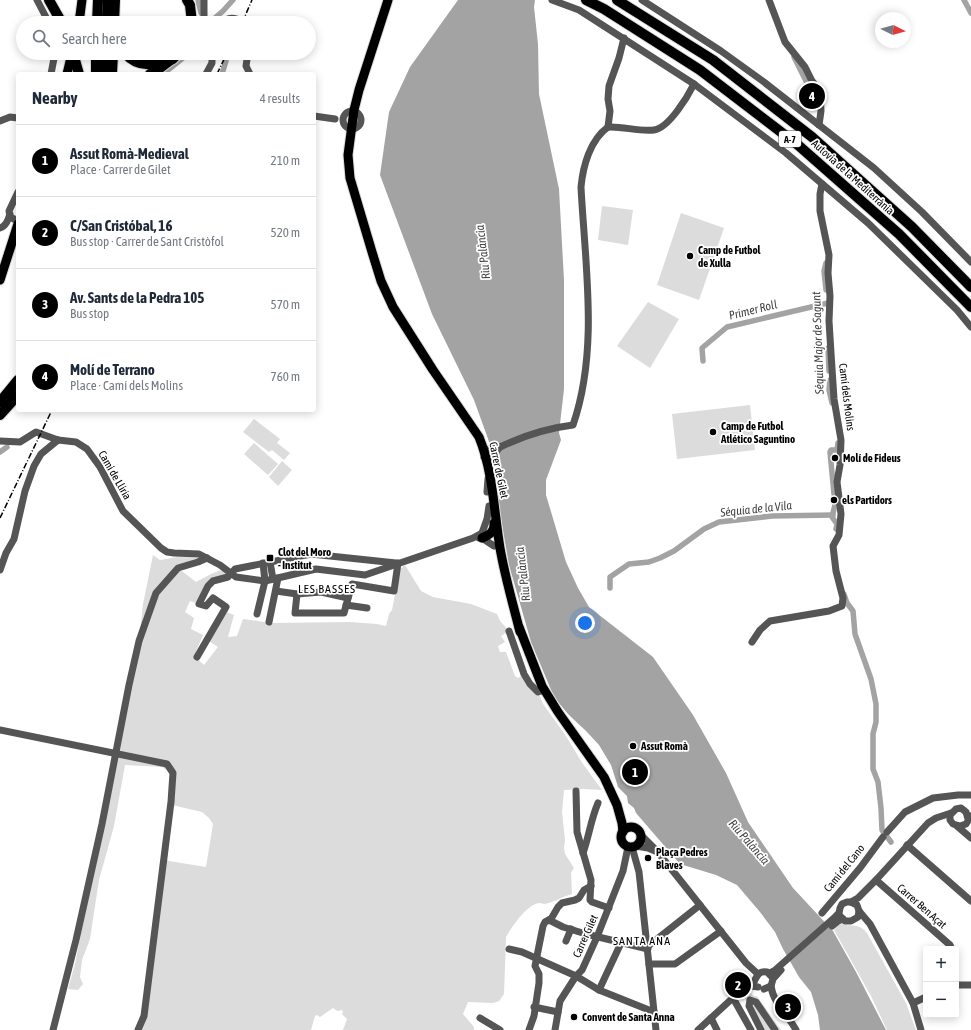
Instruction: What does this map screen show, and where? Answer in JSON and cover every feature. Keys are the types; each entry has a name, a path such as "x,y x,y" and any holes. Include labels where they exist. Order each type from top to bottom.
{"highway":[{"path":"49,0 58,16"},
{"path":"97,16 98,0"},
{"path":"107,16 108,0"},
{"path":"115,16 116,0"},
{"path":"187,0 190,5 192,16"},
{"name":"Autovia de la Mediterrània","path":"586,0 604,9 700,70 798,145 899,234 971,307"},
{"name":"Autovia de la Mediterrània","path":"617,0 713,60 812,137 912,227 971,287"},
{"path":"75,60 78,72"},
{"path":"96,60 96,72"},
{"path":"105,72 106,60"},
{"path":"112,72 113,60"},
{"path":"133,60 147,65 163,63 169,60"},
{"path":"153,72 171,60"},
{"path":"0,402 16,382"},
{"path":"0,415 16,397"}],"main road":[{"path":"80,16 82,0"},
{"path":"388,0 359,90 347,115 350,130 348,155 350,178 381,281 393,306 465,418"},
{"path":"68,70 71,60"},
{"path":"0,280 16,230"},
{"name":"Carrer de Gilet","path":"465,418 483,464 497,547 520,632 544,690 604,777 617,805 623,832"},
{"name":"Carrer de Gilet","path":"465,418 488,449 487,463 490,499"},
{"path":"482,536 492,532 494,527 490,499"},
{"path":"492,532 496,537 497,547"},
{"name":"Carrer de Gilet","path":"617,805 632,827"},
{"path":"632,827 638,829 641,835 640,841 632,846 622,842 621,838 626,828 632,827"}],"street":[{"path":"37,0 45,16"},
{"path":"204,0 204,16"},
{"path":"552,0 579,10 624,38 694,84 786,153 868,223 957,310 971,327"},
{"path":"642,0 721,51 764,82 874,168 922,212 971,262"},
{"path":"769,0 785,42 805,67 812,81 820,91 821,112 819,125"},
{"path":"608,128 610,111 608,99 609,86 624,38"},
{"path":"52,72 54,60"},
{"path":"207,72 212,60"},
{"path":"247,60 246,66 249,72"},
{"path":"474,438 479,443 481,450 500,447 519,438 573,425 583,388 587,362 588,303 581,186 583,170 593,145 602,131 608,128 659,129 669,120 688,97 694,84"},
{"path":"316,116 335,119 347,115 345,127 350,130"},
{"path":"0,120 10,117 16,118"},
{"name":"Camí dels Molins","path":"752,642 760,630 770,621 829,611 842,606 843,598 836,572 833,546 839,535 841,514 837,482 842,440 834,398 829,321 829,255 820,210 820,194 822,184"},
{"path":"0,228 2,228 8,221 10,211 16,197"},
{"path":"10,214 10,217 16,220"},
{"name":"Camí de Llíria","path":"0,441 20,442 36,432 58,440 76,442 92,454 123,511 167,552 199,554 220,565 236,577 272,579"},
{"path":"0,570 6,553 14,539 25,491 34,466 41,454 58,440"},
{"path":"482,536 487,519 490,499 484,457 488,449"},
{"path":"272,579 316,569 366,575 482,536 497,547"},
{"path":"197,657 226,607 213,598 206,606 199,604 208,586 213,581 228,577 235,569 311,554 398,563"},
{"path":"53,1030 78,932 102,824 139,641 156,593 178,568 207,558"},
{"path":"366,575 367,560"},
{"path":"266,562 276,591 269,622"},
{"path":"297,594 295,612 344,613 352,584 394,591 398,563"},
{"path":"256,614 272,579"},
{"path":"276,591 297,594 321,592 367,608"},
{"path":"509,631 524,674 530,684 538,692 544,690"},
{"path":"0,730 167,764 173,773 171,802 144,1016 138,1030"},
{"path":"576,791 577,832 591,886 590,900 609,908"},
{"name":"Camí del Cano","path":"822,913 860,868 885,834 905,812 933,798 958,794 971,795"},
{"path":"583,853 591,820 598,803"},
{"path":"968,816 961,808 956,809 951,816 953,824 969,837"},
{"path":"841,916 851,921 856,919 859,914 857,904 907,845 932,820 941,816 951,816"},
{"path":"957,826 963,825 968,816"},
{"path":"968,816 965,827 969,837"},
{"path":"641,835 657,851 757,976 758,987"},
{"path":"907,845 971,901"},
{"path":"656,1030 639,872 632,846 657,851"},
{"name":"Carrer Gilet","path":"555,1030 560,1001 576,976 582,970 609,908 632,846"},
{"name":"Carrer Ben Açat","path":"876,880 950,946"},
{"path":"529,1030 534,1016 539,974 535,966 543,926 562,903 576,900 584,890 591,886"},
{"path":"698,1030 744,990 772,983 777,974 838,920 841,916 840,908 842,904 847,902 857,904 870,924 913,1003 921,1030"},
{"path":"648,948 700,905"},
{"path":"856,919 865,924 873,932"},
{"path":"549,920 570,929 597,937 648,948"},
{"path":"566,941 570,929"},
{"path":"649,964 675,964 720,931"},
{"path":"599,990 621,943"},
{"path":"509,949 522,952 536,958 576,976 599,990 654,1012"},
{"path":"757,976 764,971 772,983 796,1030"},
{"path":"959,985 971,985"},
{"path":"744,990 750,1000 749,1006 761,1030"},
{"path":"733,998 751,1030"},
{"path":"913,1003 923,998"},
{"path":"750,1000 756,1002 776,1030"},
{"path":"534,1007 558,1012"},
{"path":"480,1018 500,1030"},
{"path":"711,1018 717,1030"}],"shaded area":[{"path":"602,206 633,210 628,245 598,240"},
{"name":"Camp de Futbol de Xulla","path":"681,213 724,228 699,300 657,285"},
{"path":"648,302 679,319 650,368 617,346"},
{"name":"Camp de Futbol Atlético Saguntino","path":"750,405 755,450 677,459 672,414"},
{"path":"254,419 280,439 277,443 290,453 284,460 272,450 269,452 243,432"},
{"path":"254,443 278,464 268,475 244,454"},
{"path":"282,461 292,470 278,486 269,477"},
{"path":"153,555 160,560 177,557 207,558 178,568 196,582 213,573 225,569 231,573 213,581 199,604 190,601 185,612 194,618 191,629 203,635 194,656 204,665 218,647 209,641 226,612 234,615 228,637 237,636 243,619 271,623 350,622 386,626 389,614 392,610 400,569 405,565 421,591 433,597 471,604 497,614 500,621 509,631 501,636 505,642 498,646 500,652 506,652 515,676 518,678 524,674 538,692 543,704 602,790 564,790 562,812 565,840 564,848 565,854 574,868 571,873 572,894 545,904 539,903 534,905 524,912 516,922 506,937 504,994 499,1001 493,1003 468,1002 463,1014 474,1027 474,1030 343,1030 347,1019 342,1014 342,1010 337,1011 333,1008 320,1017 317,1015 315,1016 311,1030 138,1030 144,1016 164,858 169,861 206,867 213,824 202,812 172,805 172,773 162,767 125,765 114,826 99,880 90,939 82,960 80,977 83,984 78,990 68,989 75,964 139,641 143,604"},
{"path":"840,923 858,926 867,933 906,1003 916,1030 887,1030 871,996 834,930"},
{"path":"749,991 754,996 757,996 781,1030 761,1030 744,996"}],"water":[{"name":"Riu Palància","path":"458,0 535,0 534,7 538,44 539,94 559,189 564,280 564,389 559,433 561,440 546,480 546,495 566,562 589,607 653,657 693,715 726,773 748,822 793,888 833,931 886,1030 820,1030 818,1015 811,992 799,977 775,932 737,885 716,875 680,864 636,813 634,808 628,803 627,796 618,787 611,765 599,745 568,714 554,697 531,642 509,565 499,507 496,461 474,400 432,314 380,175 389,112 410,67"}],"waterway":[{"path":"198,0 201,13"},
{"path":"217,16 233,0"},
{"path":"964,0 971,13"},
{"name":"Séquia Major de Sagunt","path":"794,57 806,81 814,88"},
{"path":"165,72 180,60"},
{"path":"223,72 226,61"},
{"name":"Séquia Major de Sagunt","path":"826,263 824,271 826,290"},
{"name":"Primer Roll","path":"703,361 702,348 727,327 828,303"},
{"name":"Séquia Major de Sagunt","path":"828,348 829,371"},
{"name":"Séquia Major de Sagunt","path":"830,380 829,390 832,403"},
{"name":"Séquia Major de Sagunt","path":"834,494 830,452 831,450 837,450 838,443"},
{"path":"0,452 7,447"},
{"name":"Séquia de la Vila","path":"835,499 832,517 837,524 836,529"},
{"name":"Séquia de la Vila","path":"610,588 610,577 629,564 649,562 660,558 674,551 704,529 719,522 772,516 833,515"},
{"name":"Séquia Major de Sagunt","path":"844,594 847,603 853,611 855,634 871,679 876,704 876,722 873,734 873,769 878,782 882,830 891,842"}],"railway":[{"path":"245,16 252,0"},
{"path":"218,72 224,60"},
{"path":"0,518 51,412"}],"place":[{"name":"Molí de Terrano","path":"812,96"},
{"name":"Camp de Futbol de Xulla","path":"690,256"},
{"name":"Camp de Futbol Atlético Saguntino","path":"713,432"},
{"name":"Molí de Fideus","path":"835,458"},
{"name":"els Partidors","path":"834,500"},
{"name":"Clot del Moro - Institut","path":"270,558"},
{"name":"Assut Romà","path":"633,746"},
{"name":"Assut Romà-Medieval","path":"635,772"},
{"name":"Plaça Pedres Blaves","path":"648,858"},
{"name":"C/San Cristóbal, 16","path":"738,985"},
{"name":"Av. Sants de la Pedra 105","path":"788,1007"},
{"name":"Convent de Santa Anna","path":"574,1017"}],"district":[{"name":"LES BASSES","path":"327,589"},
{"name":"SANTA ANA","path":"642,941"}]}
